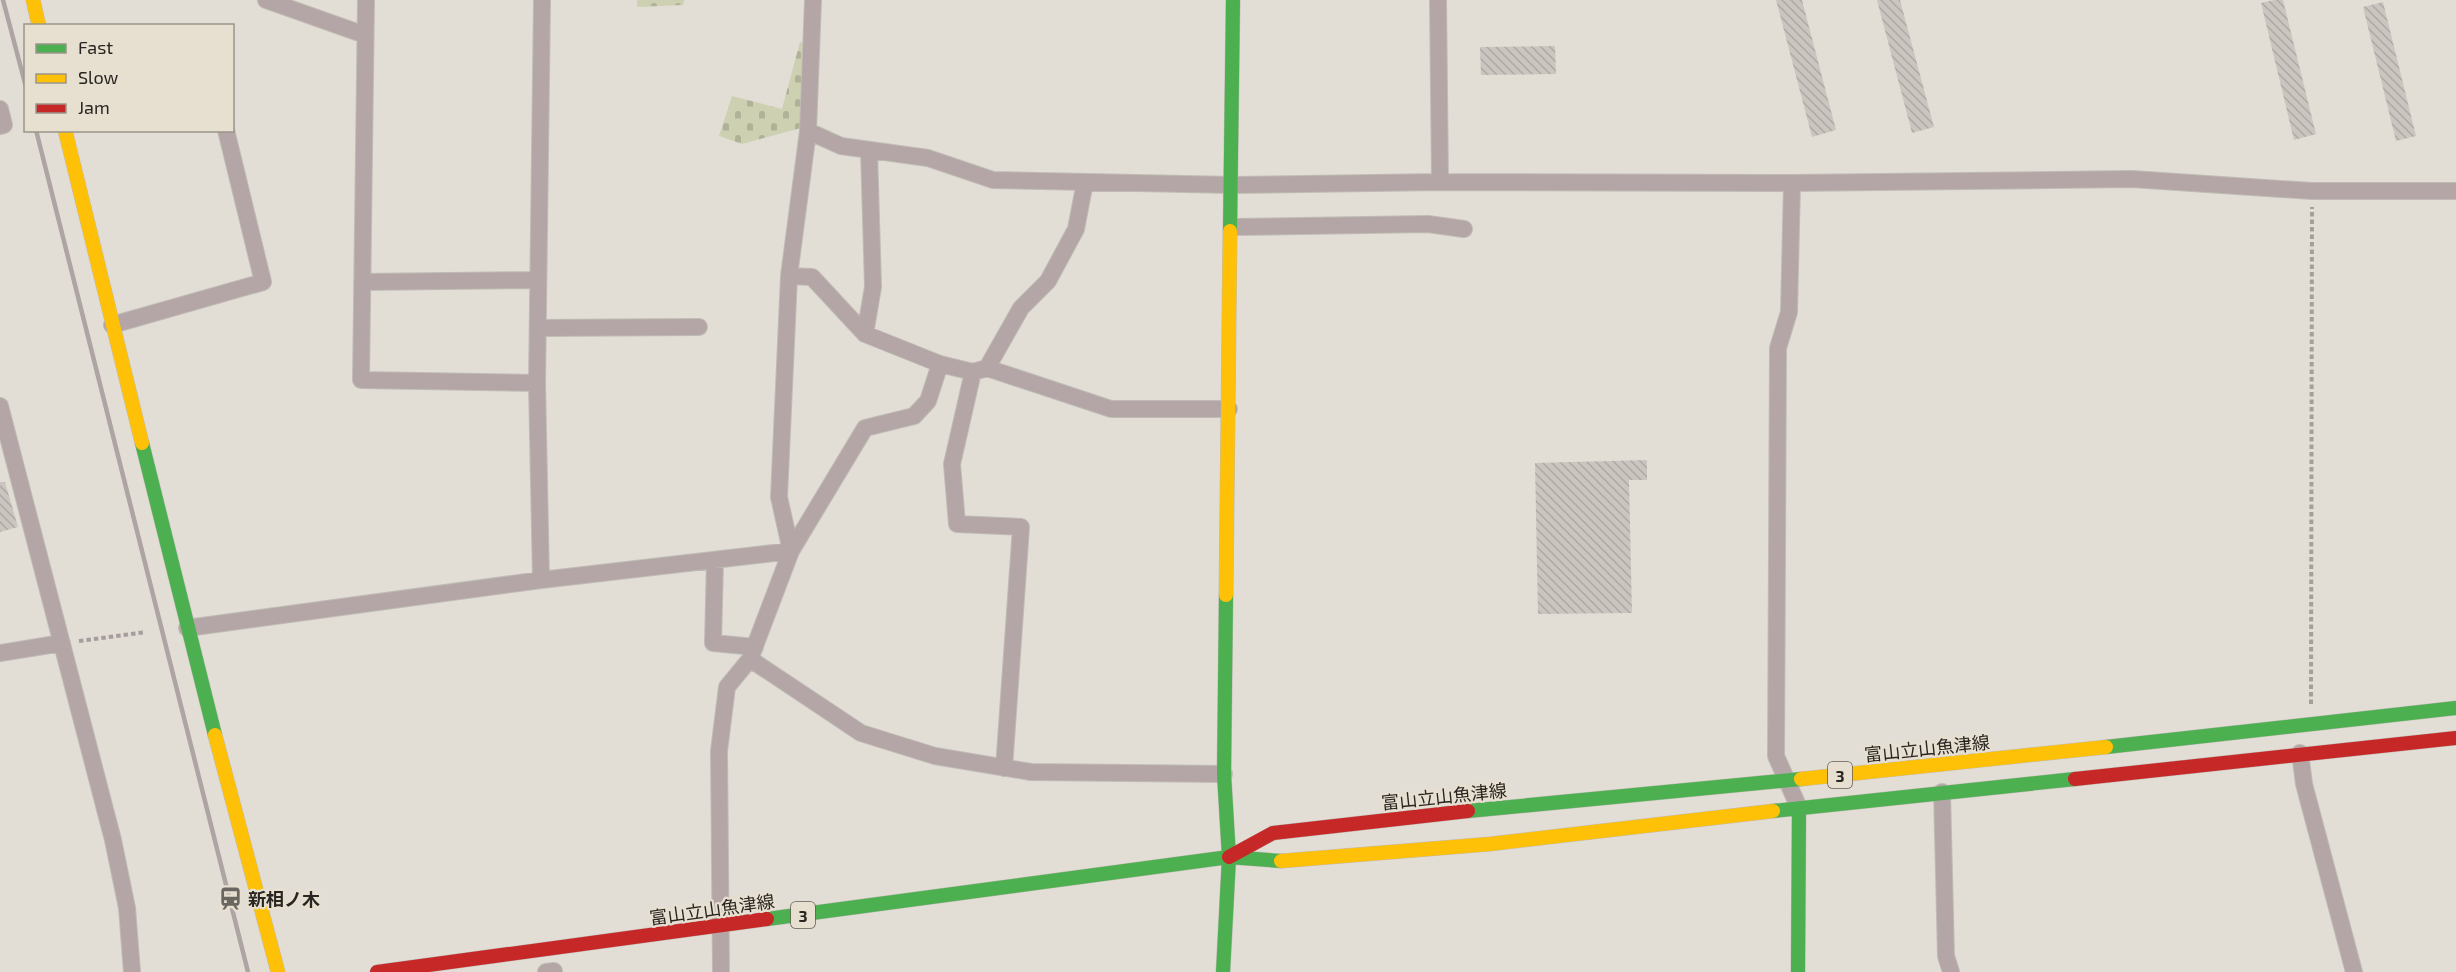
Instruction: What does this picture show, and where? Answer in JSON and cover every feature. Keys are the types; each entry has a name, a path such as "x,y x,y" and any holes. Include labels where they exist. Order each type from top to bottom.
{"main road":[{"path":"33,0 39,24"},
{"path":"1223,972 1229,858 1224,774 1233,185 1233,0"},
{"path":"65,132 187,628 278,972"},
{"name":"富山立山魚津線","path":"1229,858 1273,833 2456,708"},
{"name":"富山立山魚津線","path":"377,972 1229,858 1271,862 1491,844 1942,792 2456,738"},
{"path":"1798,972 1799,808"}],"street":[{"path":"266,0 366,35"},
{"path":"366,0 361,380 537,383"},
{"path":"541,580 537,383 542,0"},
{"path":"791,551 778,497 789,276 808,131 813,0"},
{"path":"1438,0 1440,182"},
{"path":"0,109 4,125 0,126"},
{"path":"808,131 841,146 928,159 993,180 1233,185 1440,182 1792,183 2132,180 2312,191 2456,192"},
{"path":"112,325 263,282 226,132"},
{"path":"865,334 873,287 869,150"},
{"path":"1004,768 1021,527 957,524 952,464 980,370 1021,308 1048,281 1076,229 1085,182"},
{"path":"1792,183 1789,312 1778,348 1776,756 1799,808"},
{"path":"1232,227 1428,224 1464,229"},
{"path":"789,276 812,277 865,334 940,364 980,370 1111,409 1229,409"},
{"path":"362,282 538,280"},
{"path":"538,328 699,327"},
{"path":"721,972 719,751 727,687 752,653 791,551 865,428 914,416 928,401 940,364"},
{"path":"0,406 113,840 127,908 132,972"},
{"path":"187,628 541,580 791,551"},
{"path":"715,561 713,643 752,653 861,733 935,756 1031,772 1224,774"},
{"path":"0,652 62,643"},
{"path":"2300,753 2307,794 2354,972"},
{"path":"1942,792 1946,956 1951,972"}],"path":[{"path":"2310,725 2312,191"},
{"path":"62,643 146,632"}],"green space":[{"path":"637,0 684,0 683,5 637,7"},
{"path":"800,42 806,44 801,128 742,144 719,136 732,96 782,109"}],"building":[{"path":"1776,0 1802,0 1836,130 1812,137"},
{"path":"1877,0 1900,0 1934,127 1912,133"},
{"path":"2283,0 2316,134 2294,140 2261,3"},
{"path":"2383,2 2416,136 2396,141 2363,7"},
{"path":"1555,46 1556,74 1481,75 1480,47"},
{"path":"1647,460 1647,480 1629,480 1632,613 1538,614 1535,463"},
{"path":"0,482 5,482 18,527 0,532"}],"railway":[{"path":"3,0 24,79"},
{"path":"37,132 248,972"}],"traffic: fast":[{"path":"1230,231 1233,0"},
{"path":"142,443 215,735"},
{"path":"1223,972 1229,857 1224,774 1226,595"},
{"path":"2106,747 2456,708"},
{"path":"1468,811 1801,779"},
{"path":"1773,811 2075,779"},
{"path":"1798,972 1799,808"},
{"path":"767,919 1229,857 1281,861"}],"traffic: slow":[{"path":"33,0 39,24"},
{"path":"65,132 142,443"},
{"path":"1226,595 1230,231"},
{"path":"215,735 278,972"},
{"path":"1801,779 2106,747"},
{"path":"1281,861 1490,844 1773,811"}],"traffic: jam":[{"path":"2075,779 2456,738"},
{"path":"1229,857 1273,833 1468,811"},
{"path":"377,972 767,919"}],"place":[{"name":"新相ノ木","path":"230,899"}]}
